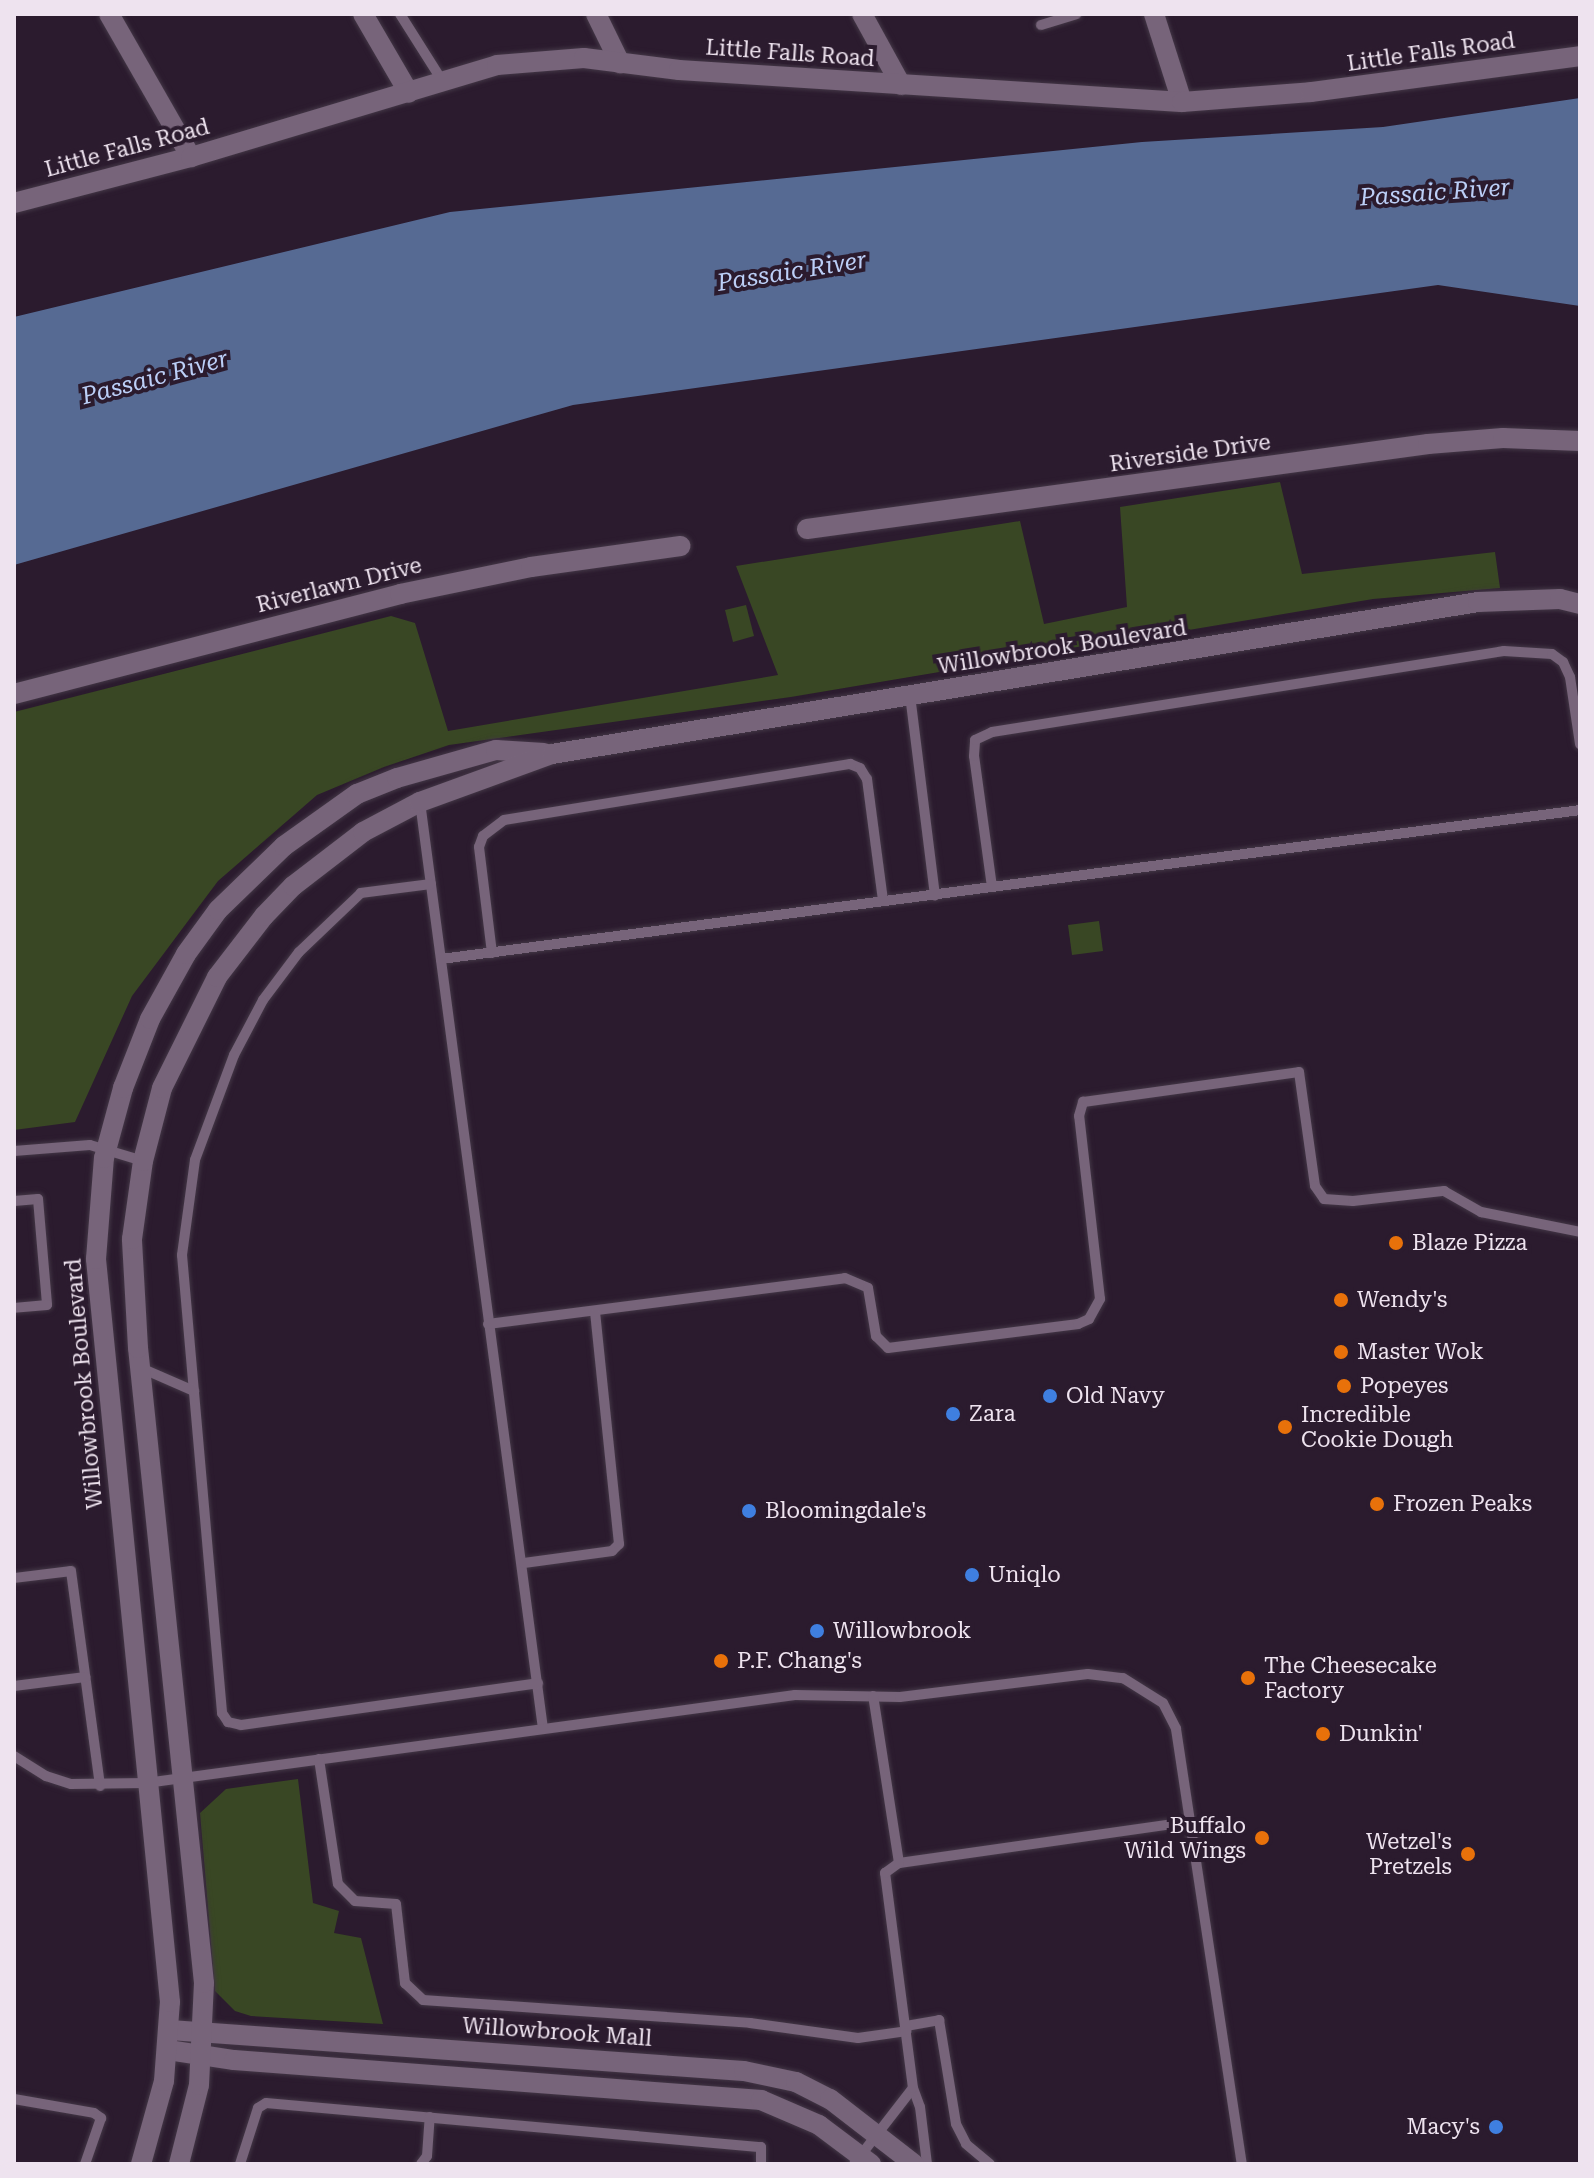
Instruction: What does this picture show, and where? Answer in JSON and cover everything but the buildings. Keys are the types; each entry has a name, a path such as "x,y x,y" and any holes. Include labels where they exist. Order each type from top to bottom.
{"street":[{"path":"109,14 191,157"},
{"path":"363,14 409,93"},
{"path":"596,14 620,63"},
{"path":"862,14 901,85"},
{"path":"1154,14 1182,102"},
{"name":"Little Falls Road","path":"14,203 191,157 497,65 584,58 901,85 1182,102 1311,92 1580,56"},
{"name":"Riverside Drive","path":"807,529 1428,444 1503,438 1580,441"},
{"name":"Riverlawn Drive","path":"14,694 463,580 681,546"},
{"name":"Willowbrook Boulevard","path":"179,2164 203,2055 204,2034 184,1777 141,1368 132,1239 143,1161 162,1088 179,1048 240,944 327,857 420,802 552,754 1478,602 1560,599 1580,604"},
{"name":"Willowbrook Boulevard","path":"141,2164 169,2040 97,1275 105,1152 123,1088 168,983 218,910 252,873 318,819 397,778 496,750 552,754"},
{"name":"Willowbrook Mall","path":"169,2040 204,2034 744,2071 808,2088 914,2164"},
{"path":"169,2040 203,2055 761,2100 819,2125 862,2161"}],"lane":[{"path":"400,14 443,82"},
{"path":"1041,25 1076,14"},
{"path":"992,887 974,756 975,740 992,732 1504,651 1552,654 1563,662 1580,744"},
{"path":"910,695 935,895"},
{"path":"492,953 479,847 483,836 504,820 850,764 860,768 867,779 883,901"},
{"path":"420,802 488,1324 524,1563 543,1729"},
{"path":"441,959 1580,810"},
{"path":"431,884 361,893 341,909 281,976 234,1055 206,1125 184,1209 182,1255 222,1713 228,1722 241,1725 538,1683"},
{"path":"488,1324 595,1313 845,1278 868,1288 876,1336 888,1348 1078,1324 1089,1319 1100,1299 1079,1116 1083,1102 1299,1072 1315,1186 1324,1199 1353,1201 1444,1191 1481,1212 1580,1232"},
{"path":"14,1151 90,1145 143,1161"},
{"path":"14,1201 38,1199 47,1305 14,1308"},
{"path":"524,1563 612,1551 619,1544 595,1313"},
{"path":"141,1368 194,1391"},
{"path":"14,1578 71,1571 100,1786"},
{"path":"14,1756 46,1776 100,1786 146,1783 795,1695 955,1693 1088,1674 1123,1678 1171,1714 1242,2164"},
{"path":"14,1686 85,1677"},
{"path":"873,1696 899,1863"},
{"path":"319,1759 338,1884 355,1901 396,1904 405,1983 423,2000 750,2023 858,2038 939,2020 956,2124 966,2144 990,2164"},
{"path":"927,2164 920,2107 913,2088 885,1873 899,1863 1188,1822"},
{"path":"862,2161 913,2088"},
{"path":"14,2099 101,2118 85,2164"},
{"path":"240,2164 261,2104 761,2147 761,2164"},
{"path":"421,2164 427,2156 430,2117"}],"green space":[{"path":"1280,482 1302,574 1495,552 1500,588 1373,599 791,697 449,745 384,767 317,795 218,881 132,996 75,1122 14,1130 14,712 391,616 415,623 448,731 778,675 736,566 1020,521 1044,624 1127,607 1120,507"},
{"path":"746,605 754,636 733,642 725,610"},
{"path":"1099,921 1103,951 1072,955 1068,925"},
{"path":"298,1779 313,1903 339,1911 334,1933 361,1938 383,2024 251,2016 235,2011 215,1991 200,1813 226,1789"}],"water":[{"name":"Passaic River","path":"1580,98 1580,306 1438,285 573,405 14,565 14,317 450,212 1142,142 1383,127"}],"place":[{"name":"Blaze Pizza","path":"1396,1243"},
{"name":"Wendy's","path":"1341,1300"},
{"name":"Master Wok","path":"1341,1352"},
{"name":"Popeyes","path":"1344,1386"},
{"name":"Old Navy","path":"1050,1396"},
{"name":"Zara","path":"953,1414"},
{"name":"Incredible Cookie Dough","path":"1285,1427"},
{"name":"Frozen Peaks","path":"1377,1504"},
{"name":"Bloomingdale's","path":"749,1511"},
{"name":"Uniqlo","path":"972,1575"},
{"name":"Willowbrook","path":"817,1631"},
{"name":"P.F. Chang's","path":"721,1661"},
{"name":"The Cheesecake Factory","path":"1248,1678"},
{"name":"Dunkin'","path":"1323,1734"},
{"name":"Buffalo Wild Wings","path":"1262,1838"},
{"name":"Wetzel's Pretzels","path":"1468,1854"},
{"name":"Macy's","path":"1496,2127"}]}
